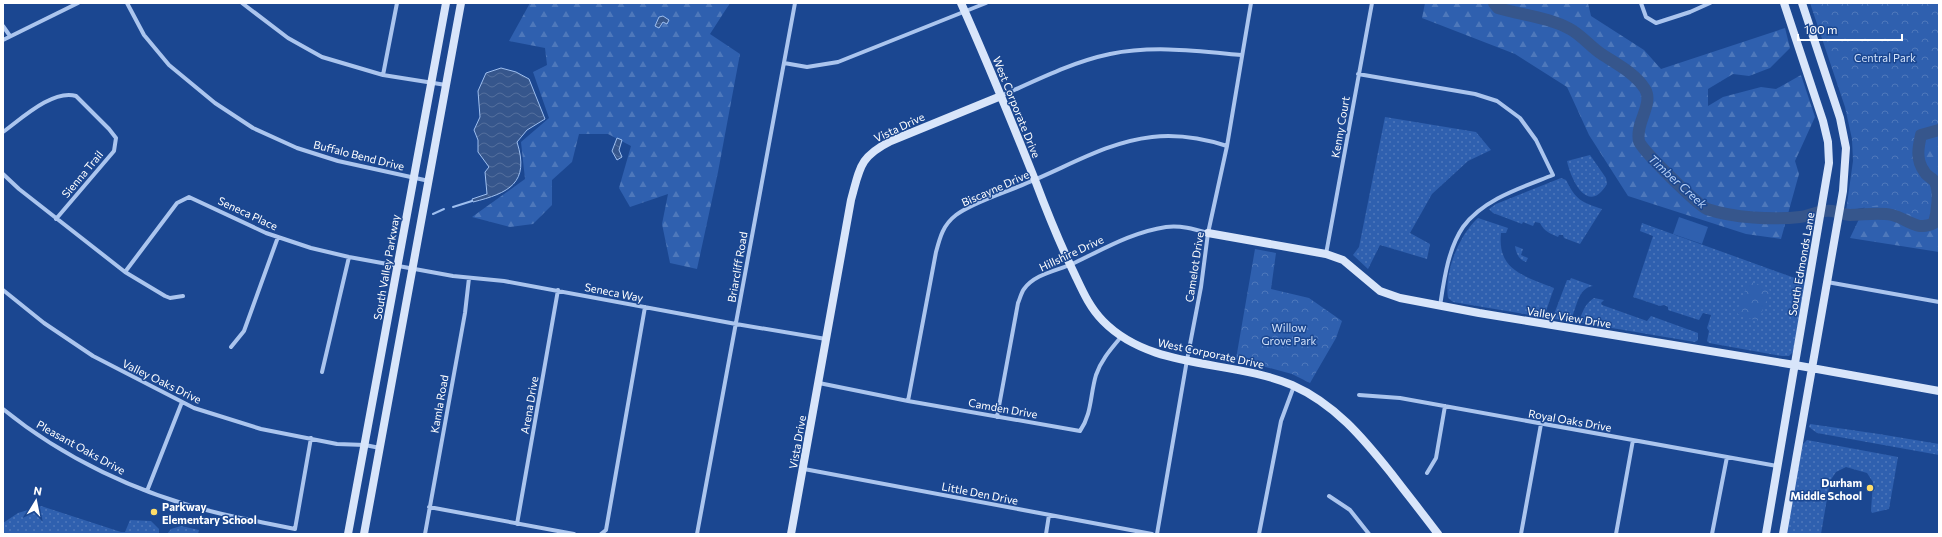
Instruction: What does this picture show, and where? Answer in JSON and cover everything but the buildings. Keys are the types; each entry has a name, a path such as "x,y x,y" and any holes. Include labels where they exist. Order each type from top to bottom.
{"main road":[{"name":"South Valley Parkway","path":"348,534 446,3"},
{"path":"364,534 461,3"},
{"name":"West Corporate Drive","path":"961,3 1001,96 1070,265 1090,307 1103,322 1130,343 1148,350 1170,357 1258,374 1294,386 1314,396 1353,427 1438,534"},
{"name":"South Edmonds Lane","path":"1766,534 1826,188 1829,163 1826,134 1784,3"},
{"path":"1783,534 1843,191 1846,148 1840,118 1802,3"},
{"name":"Vista Drive","path":"791,534 804,469 851,200 861,164 876,148 1001,96"},
{"name":"Valley View Drive","path":"1208,233 1326,254 1343,260 1380,291 1400,298 1440,307 1795,365 1939,391"}],"street":[{"path":"3,40 78,3"},
{"name":"Buffalo Bend Drive","path":"127,3 144,35 169,65 215,103 253,128 297,148 338,161 429,181"},
{"path":"242,3 288,38 322,57 384,74 447,86"},
{"path":"384,74 396,3"},
{"name":"Briarcliff Road","path":"697,534 795,3"},
{"path":"784,63 807,67 838,62 986,3"},
{"name":"Camelot Drive","path":"1157,534 1201,288 1208,233 1227,146 1241,55 1251,3"},
{"name":"Kenny Court","path":"1326,254 1372,3"},
{"path":"1641,3 1646,17 1656,23 1690,12 1710,3"},
{"path":"3,26 10,36"},
{"name":"Vista Drive","path":"1001,96 1049,74 1111,54 1132,50 1175,49 1241,55"},
{"path":"1358,74 1475,94 1497,101 1520,118 1536,140 1553,176 1516,190 1488,205 1464,226 1454,244 1447,267 1440,307"},
{"name":"Sienna Trail","path":"3,132 58,95 69,94 76,96 116,138 114,150 56,219"},
{"name":"Biscayne Drive","path":"908,401 941,231 956,215 968,208 1035,180 1102,149 1136,140 1169,136 1188,137 1210,140 1227,146"},
{"path":"3,174 56,219 125,272 165,296 170,298 183,296"},
{"name":"Seneca Place","path":"125,272 177,203 189,197 278,237 311,248 349,257 398,265"},
{"name":"Hillshire Drive","path":"997,417 1018,303 1024,289 1041,276 1070,265 1112,244 1153,230 1178,226 1208,233"},
{"path":"231,347 244,331 278,237"},
{"path":"322,372 349,257"},
{"name":"Seneca Way","path":"398,265 469,278 504,281 558,290 736,324 827,339"},
{"name":"Kamla Road","path":"425,534 469,278"},
{"path":"1826,282 1939,302"},
{"name":"Valley Oaks Drive","path":"3,290 44,323 93,356 194,408 261,429 337,444 364,445 380,448"},
{"name":"Arena Drive","path":"517,524 558,290"},
{"path":"601,534 606,530 645,307"},
{"name":"Camden Drive","path":"819,383 908,401 1080,431 1087,422 1099,367 1108,353 1122,337"},
{"path":"1258,534 1281,421 1294,386"},
{"name":"Royal Oaks Drive","path":"1359,395 1400,398 1778,467"},
{"path":"147,491 182,402"},
{"path":"1427,473 1436,458 1445,406"},
{"name":"Pleasant Oaks Drive","path":"3,409 22,424 79,459 147,491 214,512 295,529 311,438"},
{"path":"1521,534 1541,424"},
{"path":"1616,534 1633,440"},
{"path":"1712,534 1727,457"},
{"name":"Little Den Drive","path":"804,469 1152,534"},
{"path":"1329,496 1350,510 1369,534"},
{"path":"429,507 574,534"},
{"path":"1046,534 1049,515"}],"green space":[{"path":"530,3 730,3 710,34 740,54 718,172 697,269 670,263 662,224 668,194 630,207 619,188 631,146 608,134 579,134 572,162 552,180 552,205 533,224 510,227 472,217 525,179 521,142 549,118 533,72 547,65 545,48 509,41"},
{"path":"1425,3 1588,3 1591,16 1644,50 1661,69 1785,28 1790,48 1770,68 1749,76 1733,74 1708,89 1708,106 1723,97 1761,87 1776,89 1801,75 1815,117 1795,161 1799,174 1781,239 1746,234 1628,196 1589,135 1567,87 1515,54 1422,18"},
{"name":"Central Park","path":"1810,3 1939,3 1939,126 1928,127 1917,132 1914,148 1914,158 1917,169 1928,185 1931,194 1932,202 1930,217 1922,218 1879,205 1846,211 1853,161 1852,139 1845,107"},
{"path":"1939,75 1939,252 1850,238 1879,177"},
{"path":"1385,117 1476,132 1491,150 1468,161 1432,194 1410,233 1430,244 1427,259 1380,245 1368,269 1353,255 1359,247"},
{"path":"1590,155 1606,178 1607,184 1600,193 1593,197 1587,196 1581,192 1572,177 1567,161"},
{"path":"1561,178 1566,180 1576,196 1584,202 1602,209 1580,244 1564,238 1563,235 1559,235 1558,237 1549,233 1540,223 1535,222 1533,226 1523,222 1522,224 1493,213 1489,209 1496,204"},
{"path":"1679,217 1708,227 1702,244 1673,234"},
{"path":"1478,218 1508,228 1506,233 1501,233 1501,246 1508,264 1523,275 1554,288 1545,314 1542,317 1453,302 1448,298 1448,277 1454,255 1465,234"},
{"path":"1642,223 1806,282 1793,352 1789,356 1782,356 1709,343 1707,341 1709,331 1707,328 1711,315 1703,313 1699,320 1668,310 1668,307 1664,305 1660,306 1633,297 1653,236 1640,231"},
{"path":"1515,246 1523,249 1521,255 1528,258 1526,262 1521,260 1518,256"},
{"name":"Willow Grove Park","path":"1255,249 1276,253 1271,289 1309,298 1342,321 1336,338 1310,383 1292,374 1236,359"},
{"path":"1571,278 1593,286 1584,291 1581,295 1570,321 1555,319 1553,317 1567,280 1570,280"},
{"path":"1752,282 1769,288 1770,292 1757,321 1738,314 1737,311 1748,283"},
{"path":"1594,298 1604,300 1601,303 1602,305 1647,321 1651,316 1698,333 1698,340 1695,342 1582,323 1580,319 1584,310 1587,304"},
{"path":"1810,424 1939,444 1939,455 1817,433 1809,427"},
{"path":"1807,440 1898,457 1889,509 1872,513 1873,482 1867,473 1846,467 1836,472 1830,481 1821,534 1785,534 1803,444"},
{"path":"41,506 121,532 125,532 130,520 151,521 159,529 159,534 3,534 3,523 18,513"},
{"path":"181,526 199,530 198,534 167,534 171,529"}],"water":[{"path":"663,16 669,20 667,24 663,22 659,28 655,26 659,17"},
{"path":"501,68 516,72 529,79 545,119 527,130 517,142 521,167 518,177 513,184 497,195 473,202 472,199 487,194 485,172 489,167 478,152 478,140 474,130 480,117 478,91 486,73"},
{"path":"617,138 622,140 619,150 622,157 617,160 612,151"}],"waterway":[{"name":"Timber Creek","path":"1494,3 1498,8 1544,19 1570,29 1637,79 1645,89 1647,95 1646,107 1638,134 1639,141 1642,146 1670,177 1693,198 1707,209 1717,212 1741,216 1778,218 1800,217 1820,212 1832,211 1846,215 1892,215 1913,224 1923,226 1934,223 1938,196 1937,186 1933,179 1926,174 1921,167 1919,149 1921,135 1939,130"},
{"path":"453,207 472,201"},
{"path":"433,214 444,209"}],"place":[{"name":"Durham Middle School","path":"1870,488"},
{"name":"Parkway Elementary School","path":"154,512"}]}
